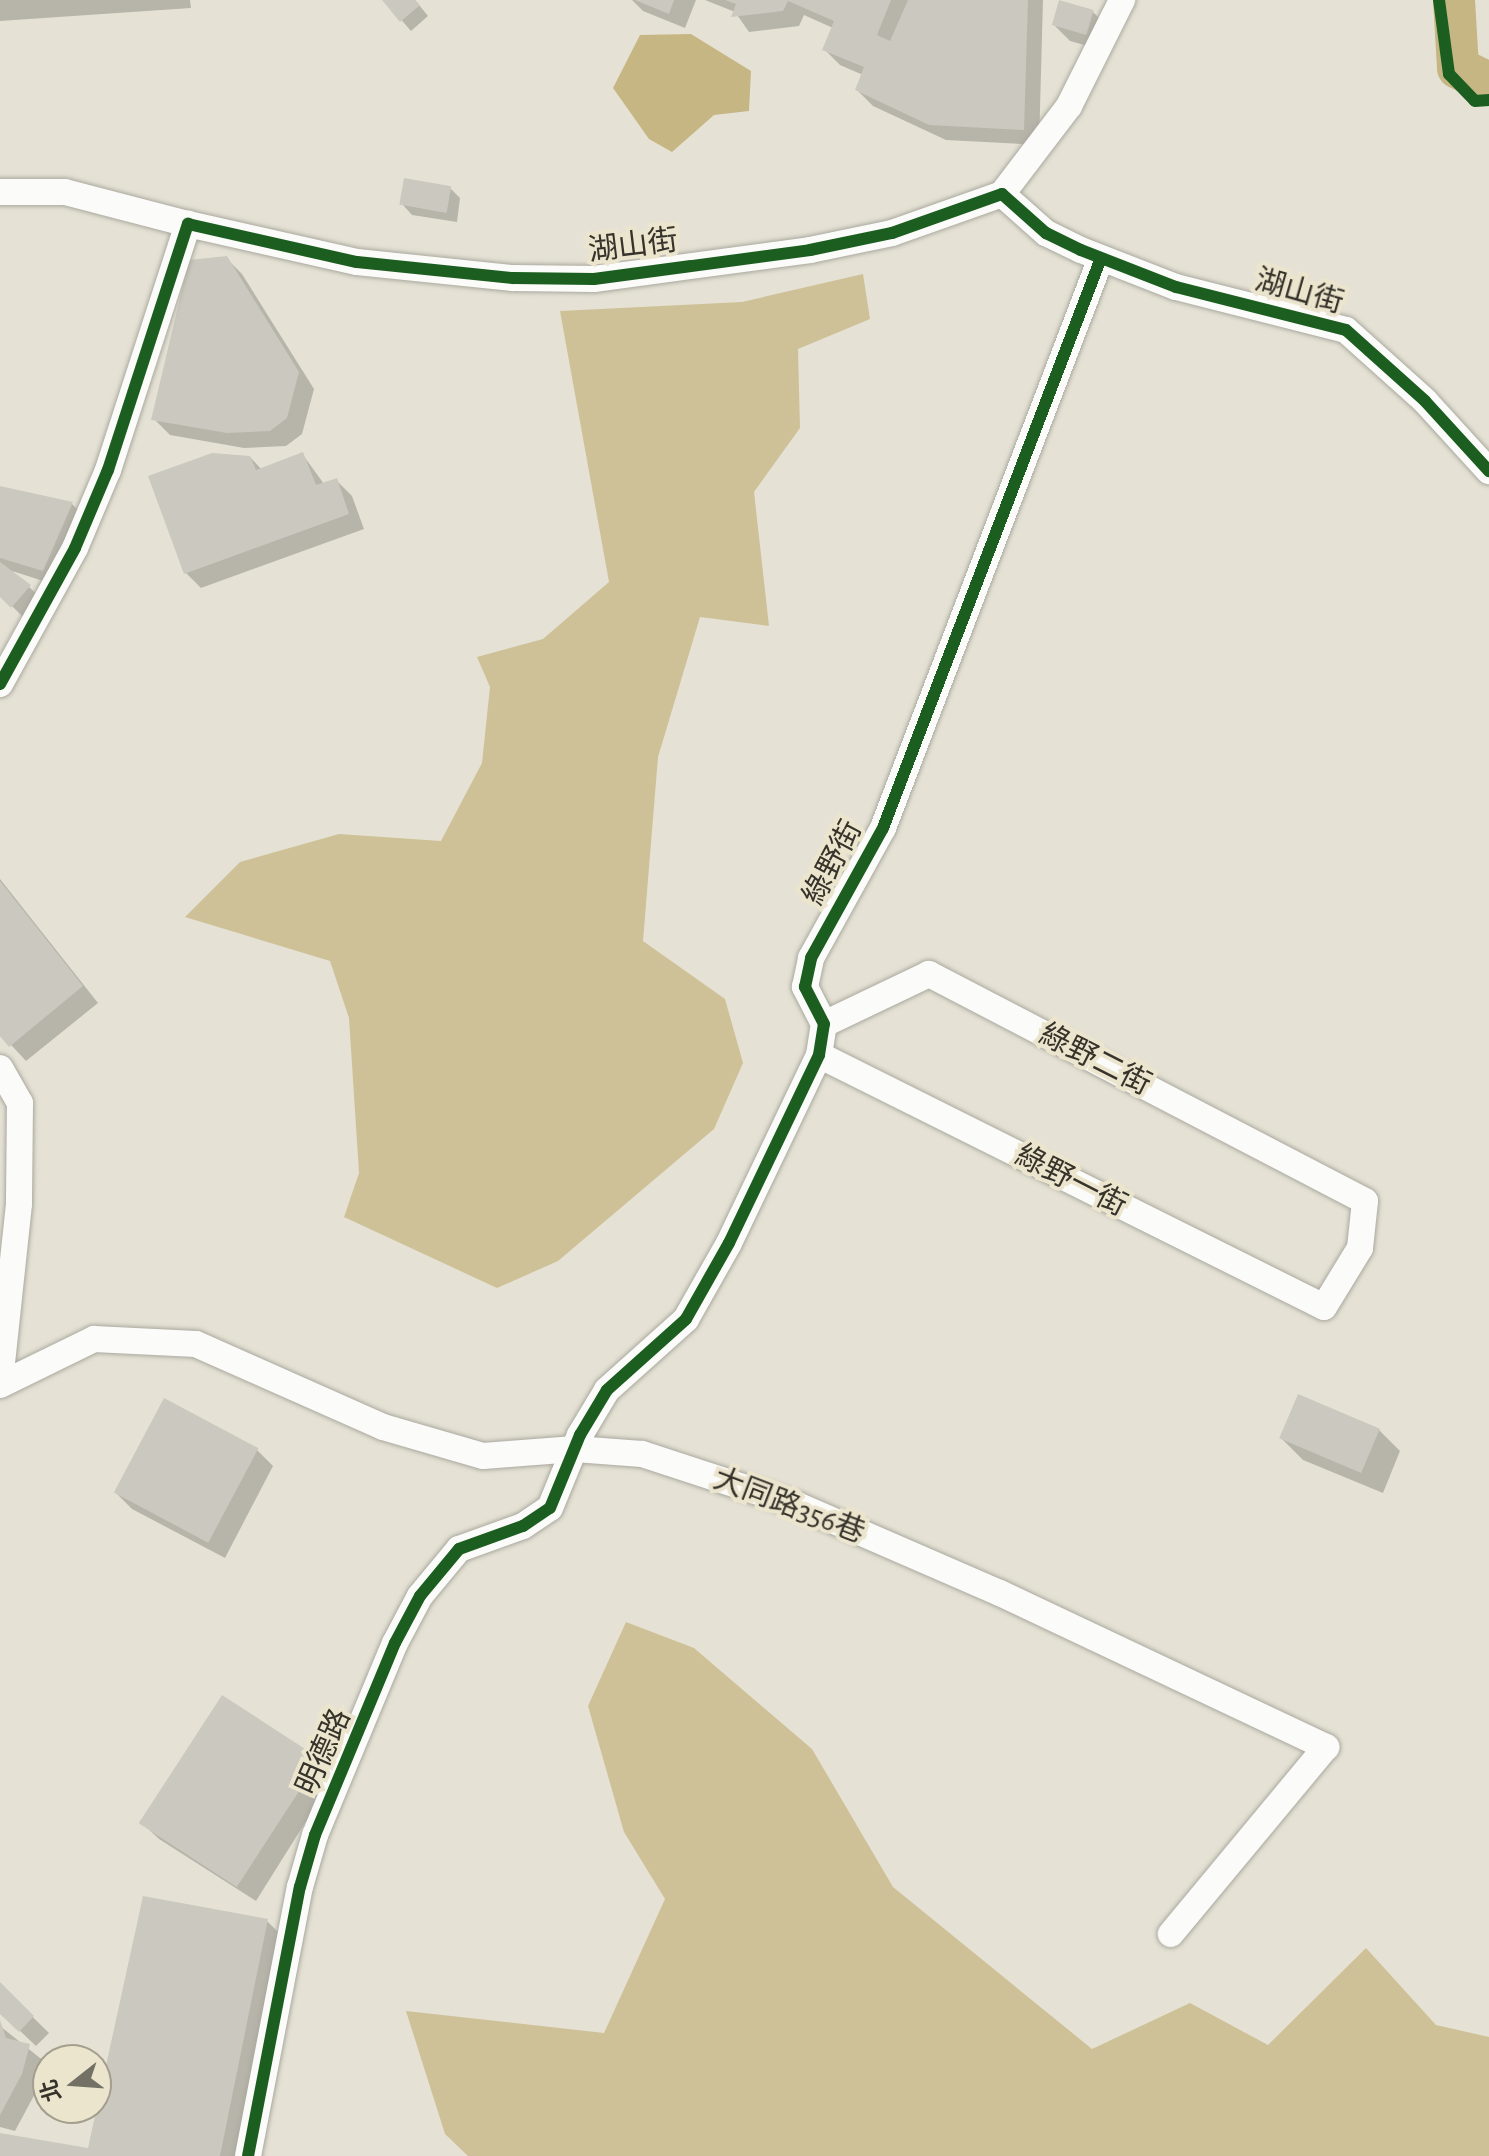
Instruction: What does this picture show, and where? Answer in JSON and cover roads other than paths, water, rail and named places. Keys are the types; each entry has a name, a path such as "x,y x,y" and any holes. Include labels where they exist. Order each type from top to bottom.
{"street":[{"path":"1002,194 1069,106 1122,0"},
{"name":"湖山街","path":"0,192 65,192 188,224 357,262 513,278 594,279 810,250 892,233 1002,194 1046,233 1101,258 1176,287 1346,330 1425,401 1489,471"},
{"path":"0,684 75,548 108,470 188,224"},
{"name":"綠野街","path":"824,1024 805,987 811,958 883,828 1101,258"},
{"name":"綠野二街","path":"824,1024 929,974 1365,1201 1360,1248 1324,1307"},
{"path":"575,1449 607,1390 686,1319 729,1243 819,1055 824,1024"},
{"name":"綠野一街","path":"819,1055 1324,1307"},
{"path":"0,1068 20,1103 19,1204 0,1384"},
{"name":"大同路356巷","path":"0,1384 94,1339 196,1344 383,1427 483,1456 575,1449 642,1454 795,1504 1000,1593 1326,1747 1171,1934"},
{"name":"明德路","path":"248,2156 300,1887 315,1835 395,1643 420,1596 459,1549 523,1526 550,1508 575,1449"}],"waterway":[{"path":"1454,0 1458,68 1489,83"}]}
